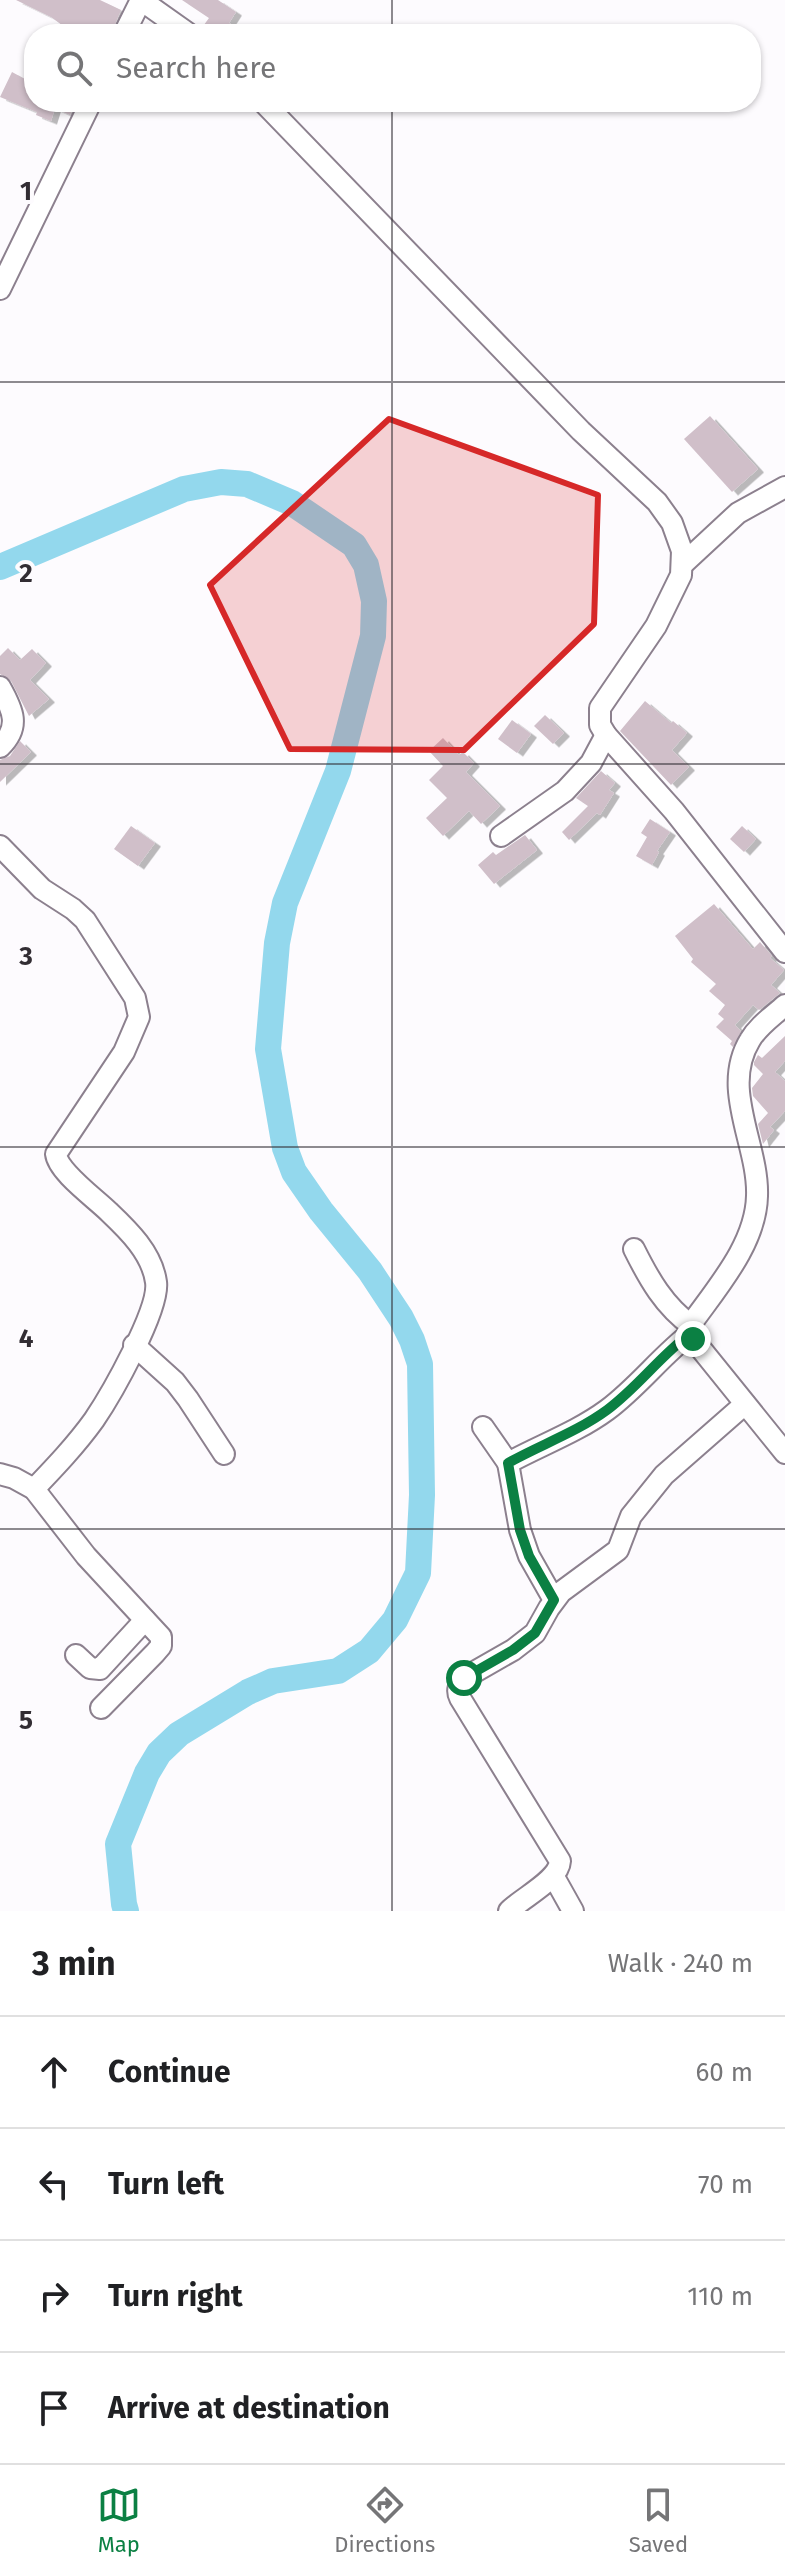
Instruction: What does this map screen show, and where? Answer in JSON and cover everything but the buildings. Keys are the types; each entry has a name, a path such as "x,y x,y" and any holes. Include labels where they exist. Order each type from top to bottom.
{"street":[{"path":"129,24 141,0 175,24"},
{"path":"0,289 86,112"},
{"path":"273,112 581,431 657,502 672,523 683,564 675,589 656,626 600,708 600,725 674,811 785,952"},
{"path":"683,564 738,513 785,487"},
{"path":"0,687 14,726 0,747"},
{"path":"501,836 529,818 581,775 606,735"},
{"path":"0,846 42,889 85,920 135,998 139,1017 124,1052 56,1154 68,1174 134,1237 155,1276 154,1302 94,1419 75,1445 34,1489"},
{"path":"508,1463 593,1420 611,1407 691,1330 739,1253 758,1197 740,1101 745,1049 751,1038 785,1005"},
{"path":"634,1249 657,1291 691,1330 693,1339 785,1453"},
{"path":"134,1345 175,1382 224,1454"},
{"path":"509,1911 554,1877 560,1861 458,1692 464,1678 513,1650 535,1633 554,1600 618,1550 631,1516 648,1492 680,1459 745,1404"},
{"path":"483,1427 508,1463 520,1530 529,1556 554,1600"},
{"path":"2,1472 34,1489 69,1536 161,1637 161,1646 101,1708"},
{"path":"76,1655 90,1668 100,1669 145,1620"},
{"path":"554,1877 573,1911"}],"highlighted area":[{"path":"389,419 598,495 594,624 464,750 290,749 210,585"}],"waterway":[{"path":"0,567 184,489 221,482 247,484 292,503 354,545 366,565 374,601 373,636 338,771 285,903 277,943 268,1049 285,1148 294,1172 370,1271 401,1318 420,1364 422,1495 418,1573 395,1620 369,1651 338,1671 273,1681 248,1692 179,1734 159,1753 147,1773 118,1844 126,1911"}],"route":[{"path":"464,1678 513,1650 535,1633 554,1600 529,1556 520,1530 508,1463 593,1420 611,1407 675,1345 691,1333 693,1339"}]}
